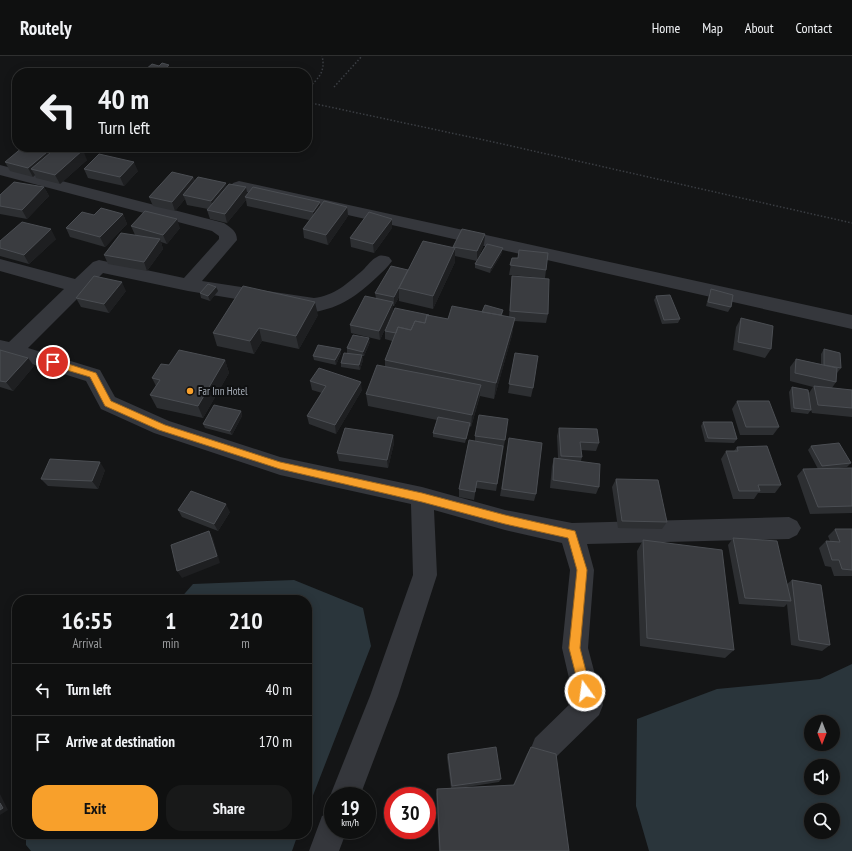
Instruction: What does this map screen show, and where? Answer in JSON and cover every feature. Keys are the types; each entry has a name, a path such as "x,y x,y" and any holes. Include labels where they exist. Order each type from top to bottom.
{"street":[{"path":"0,170 218,227 228,234 228,240 188,285"},
{"path":"238,186 852,322"},
{"path":"7,349 77,288 99,266 188,285 314,305 323,305 342,297 383,261"},
{"path":"0,265 65,282 77,288"},
{"path":"7,349 93,375 108,403 162,427 280,466 422,498 505,520 572,534 789,528"},
{"path":"349,787 384,696 425,575 422,498"},
{"path":"546,748 589,705 574,648 582,570 572,534"},
{"path":"324,851 328,839"}],"path":[{"path":"312,84 322,75 325,66 322,56"},
{"path":"334,87 362,56"},
{"path":"312,103 506,144 852,223"}],"shaded area":[{"path":"294,580 363,608 371,646 312,798 312,595 183,595 193,584"},
{"path":"852,664 852,851 649,851 636,806 637,719 717,689 820,679"},
{"path":"26,839 296,839 292,851 31,851 26,845"}],"building":[{"path":"162,63 169,65 166,68 147,68 152,64 159,66"},
{"path":"17,152 47,152 28,168 5,162"},
{"path":"51,152 81,152 55,175 31,169"},
{"path":"99,154 134,162 120,177 84,169"},
{"path":"172,172 193,177 172,202 149,197"},
{"path":"198,177 226,183 211,201 183,195"},
{"path":"14,182 44,187 22,210 0,206 0,195"},
{"path":"229,184 246,187 225,214 207,210"},
{"path":"253,187 320,202 313,212 245,197"},
{"path":"324,201 347,207 326,235 303,229"},
{"path":"101,208 123,214 100,237 66,228 82,212 94,215"},
{"path":"145,211 177,219 163,235 131,226"},
{"path":"369,212 392,219 373,244 350,238"},
{"path":"22,222 51,229 24,255 0,248 0,241"},
{"path":"462,229 485,234 477,251 453,247"},
{"path":"121,233 160,239 144,262 104,255"},
{"path":"423,241 455,248 433,296 399,288"},
{"path":"487,244 503,248 491,268 475,264"},
{"path":"519,250 548,253 546,270 510,265 512,258 518,258"},
{"path":"391,266 408,270 394,297 375,293"},
{"path":"94,276 122,282 104,304 76,298"},
{"path":"512,276 549,279 548,314 510,311"},
{"path":"208,284 216,287 208,296 200,293"},
{"path":"243,286 315,302 296,336 259,328 250,341 213,333"},
{"path":"711,289 733,295 731,307 708,302"},
{"path":"670,295 680,319 664,320 656,296"},
{"path":"365,296 393,302 379,331 350,325"},
{"path":"485,305 503,310 501,315 482,312"},
{"path":"452,306 515,318 496,383 385,360 398,327 411,330 415,321 425,323 427,315 448,319"},
{"path":"395,308 429,315 429,316 427,315 425,323 415,321 411,330 398,327 396,333 385,331"},
{"path":"741,318 773,326 771,349 738,342"},
{"path":"353,335 369,338 363,352 347,348"},
{"path":"318,345 341,349 335,360 313,356"},
{"path":"824,349 840,353 841,368 824,365"},
{"path":"0,350 28,358 6,382 0,381"},
{"path":"179,350 225,360 198,406 150,395 160,380 152,378 161,364 169,365"},
{"path":"344,353 362,355 359,365 341,363"},
{"path":"515,353 538,356 533,388 509,384"},
{"path":"796,359 837,368 836,382 795,373"},
{"path":"377,365 481,385 472,415 366,394"},
{"path":"319,368 361,382 335,425 307,416 326,386 310,381"},
{"path":"814,386 852,390 852,408 818,405"},
{"path":"792,387 808,390 811,410 794,408"},
{"path":"737,401 769,401 779,427 746,427"},
{"path":"214,405 241,411 230,431 203,424"},
{"path":"479,415 508,419 505,440 475,436"},
{"path":"438,417 470,423 466,439 433,433"},
{"path":"703,422 732,422 737,439 708,438"},
{"path":"345,428 393,435 387,460 337,453"},
{"path":"559,428 597,429 599,443 580,442 582,457 561,456"},
{"path":"509,438 542,443 536,494 502,489"},
{"path":"469,440 503,446 497,484 477,481 475,492 459,489"},
{"path":"839,443 851,463 822,466 811,446"},
{"path":"767,446 781,485 758,485 760,491 739,491 726,451 738,451 737,447"},
{"path":"554,458 600,464 599,487 553,480"},
{"path":"50,459 100,462 92,481 41,479"},
{"path":"852,468 852,506 818,507 803,469"},
{"path":"616,479 658,480 667,522 622,521"},
{"path":"191,491 226,504 214,524 178,510"},
{"path":"835,529 852,529 852,570 842,569 839,560 832,560 826,541 840,542"},
{"path":"209,531 217,556 177,571 171,545"},
{"path":"733,538 777,541 791,601 745,598"},
{"path":"643,540 722,550 734,650 647,638"},
{"path":"792,580 821,585 830,645 799,640"},
{"path":"496,747 501,779 452,786 448,754"},
{"path":"531,747 556,754 569,851 440,851 437,789 514,785"},
{"path":"0,803 3,808 0,810"}],"place":[{"name":"Far Inn Hotel","path":"190,391"}],"route":[{"path":"53,362 93,375 108,403 162,427 280,466 422,498 505,520 572,534 582,570 574,648 585,691"}]}
